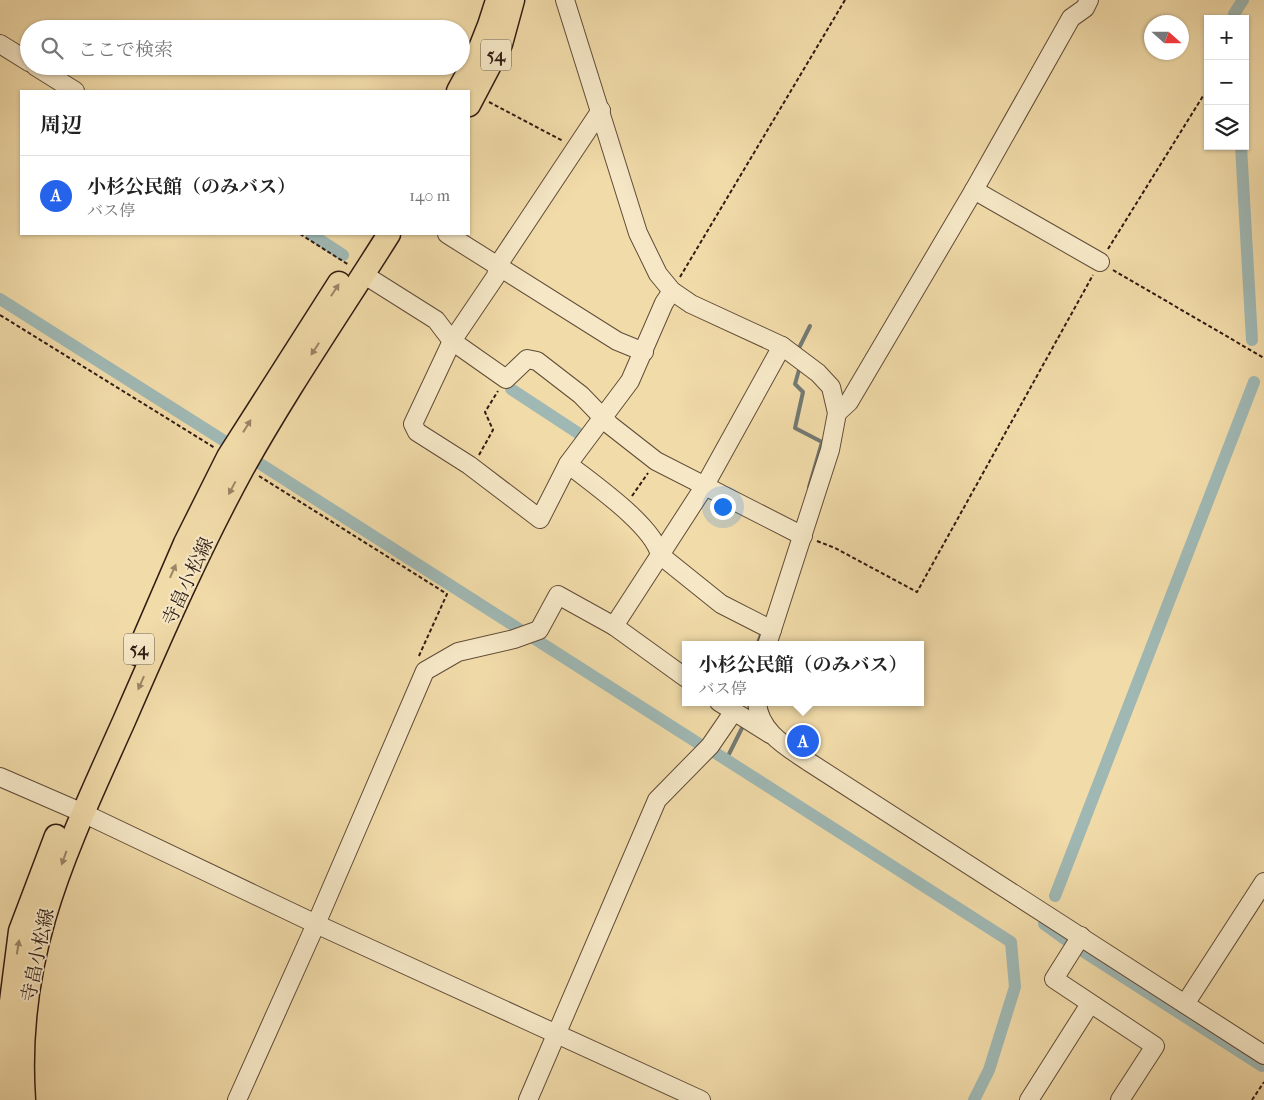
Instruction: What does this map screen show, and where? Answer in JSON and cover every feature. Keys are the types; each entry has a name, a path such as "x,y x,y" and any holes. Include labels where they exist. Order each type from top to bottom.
{"main road":[{"name":"54","path":"469,90 476,59 490,27 497,0"},
{"name":"54","path":"470,94 501,44 513,0"},
{"name":"寺畠小松線","path":"357,270 371,235"},
{"name":"寺畠小松線","path":"8,1100 8,1025 20,931 76,810 185,543 357,270 388,235"},
{"name":"寺畠小松線","path":"24,1100 23,1029 32,961 43,917 70,839 76,810"}],"street":[{"path":"564,0 601,110 638,233 658,274 672,291 692,304 782,346 818,373 831,387 837,413 830,450 804,536 769,638 721,604 660,555 658,545 624,509 568,464"},
{"path":"837,413 849,402 974,190 1071,18 1085,8 1090,0"},
{"path":"0,44 20,56"},
{"path":"49,75 73,90"},
{"path":"601,110 498,265 496,276 452,341 412,424 416,432 472,468 540,519 568,464 605,417 630,381 664,303 672,291"},
{"path":"974,190 1100,262"},
{"path":"449,235 616,341 644,352"},
{"path":"357,270 436,320 452,341 506,379 527,359 537,361 581,395 605,417 610,425 656,461 804,536"},
{"path":"614,626 704,487 782,346"},
{"path":"237,1100 316,924 425,671 458,652 514,639 539,630 558,595 614,626 682,675"},
{"path":"725,706 1264,1055"},
{"path":"757,706 758,711 770,734"},
{"path":"528,1100 558,1035 657,800 710,746 734,711"},
{"path":"0,777 76,810 316,924 701,1100"},
{"path":"1185,1004 1264,882"},
{"path":"1081,936 1054,979 1155,1046 1120,1100"},
{"path":"1029,1100 1090,1004"}],"path":[{"path":"672,291 845,0"},
{"path":"804,536 835,548 917,592 1100,262 1203,96"},
{"path":"470,98 576,148"},
{"path":"302,235 357,270"},
{"path":"1100,262 1264,358"},
{"path":"0,315 447,594 418,658 425,671"},
{"path":"472,468 493,430 485,412 506,379"},
{"path":"624,509 656,461"},
{"path":"1252,1100 1264,1082"}],"waterway":[{"path":"1234,15 1243,0"},
{"path":"1241,150 1252,340"},
{"path":"313,235 343,255"},
{"path":"0,299 226,442"},
{"path":"800,346 810,326"},
{"path":"799,370 795,384 803,392 795,428 822,442 809,487"},
{"path":"1055,896 1254,382"},
{"path":"511,389 581,435"},
{"path":"262,465 519,629"},
{"path":"759,641 761,635"},
{"path":"535,639 704,747"},
{"path":"726,760 743,726"},
{"path":"714,752 1011,942 1015,987 989,1070 974,1100"},
{"path":"1044,924 1066,940"},
{"path":"1081,950 1262,1066"}],"place":[{"name":"小杉公民館（のみバス）","path":"803,741"}]}
